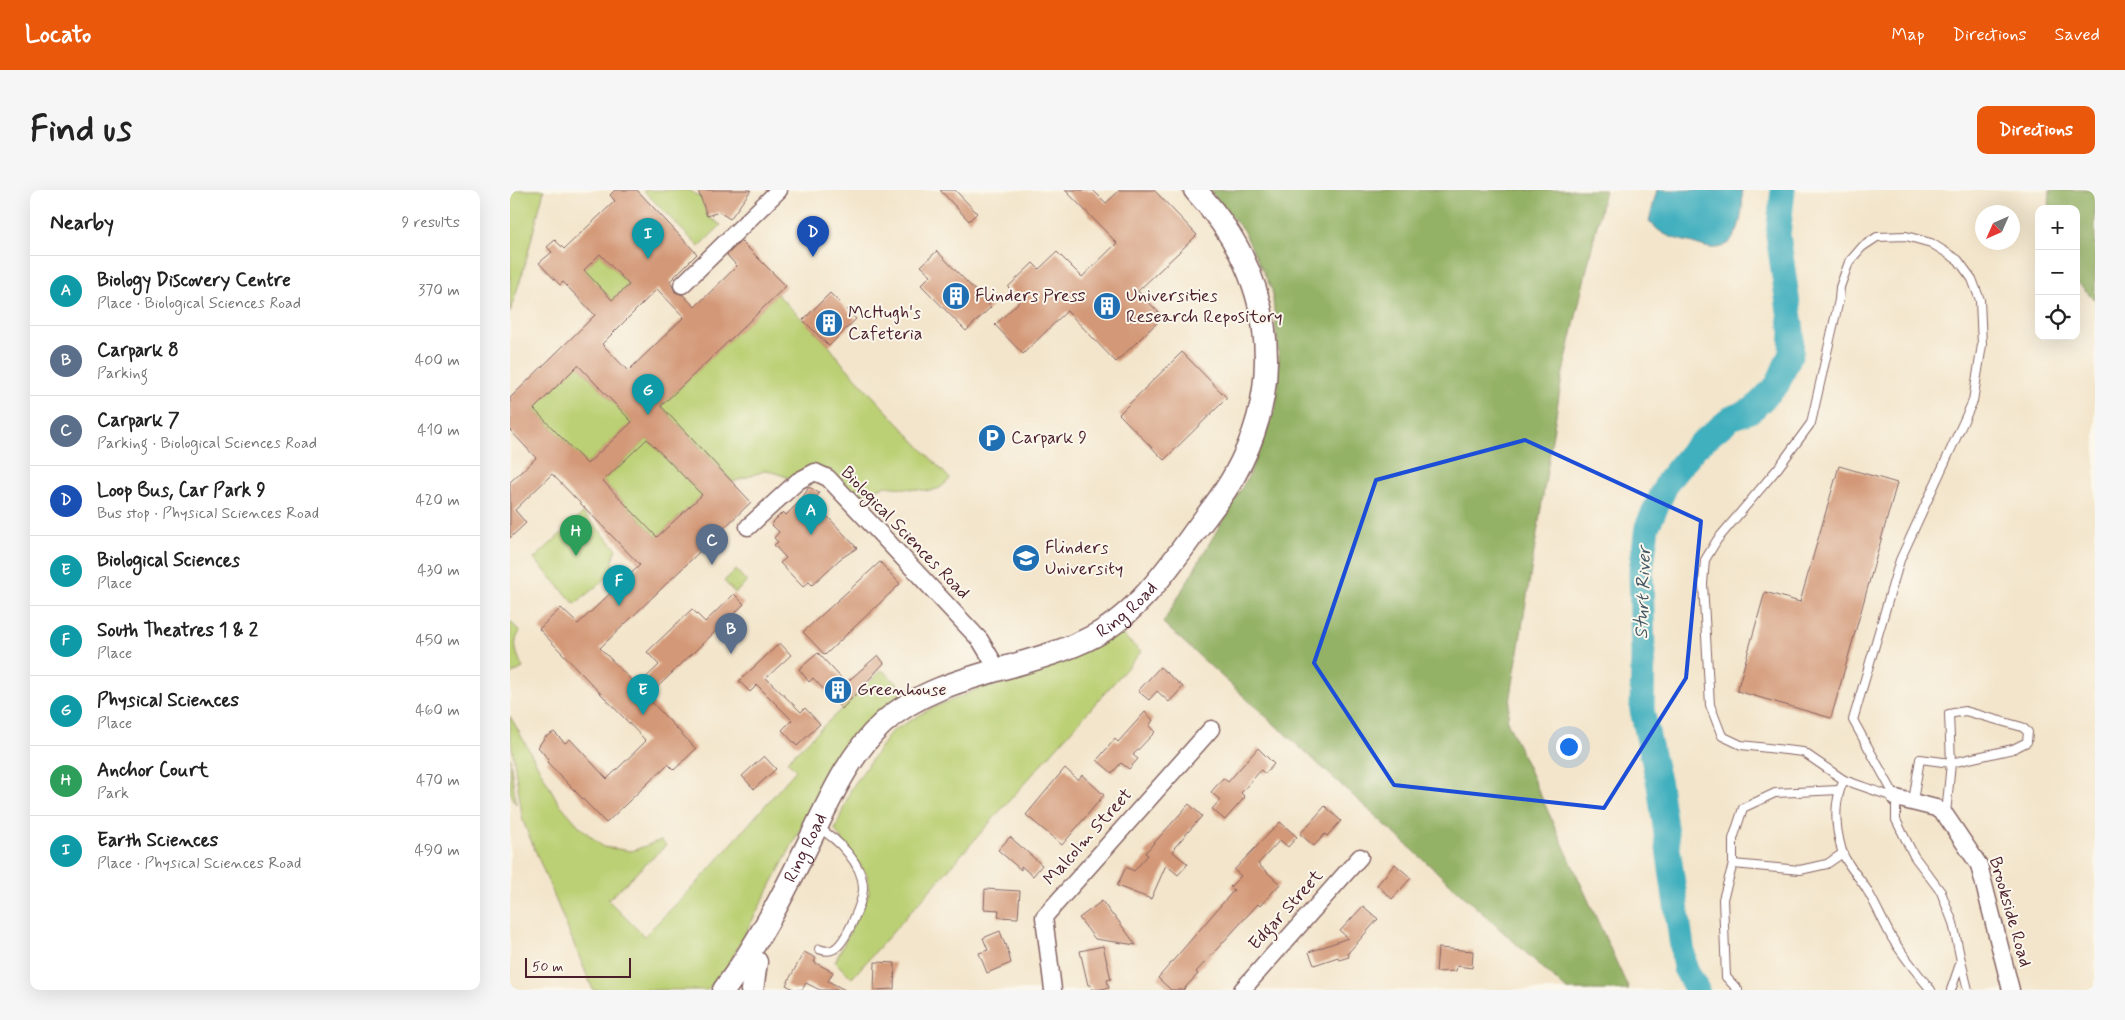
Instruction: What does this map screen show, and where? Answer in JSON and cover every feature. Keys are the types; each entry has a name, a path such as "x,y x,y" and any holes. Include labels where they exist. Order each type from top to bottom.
{"street":[{"path":"682,285 779,190"},
{"name":"Ring Road","path":"724,990 742,978 816,827 846,771 882,724 917,700 946,687 1059,652 1096,635 1135,604 1153,585 1226,490 1246,452 1263,400 1267,343 1263,316 1250,272 1236,244 1215,212 1196,190"},
{"name":"Biological Sciences Road","path":"748,527 798,481 815,472 828,478 980,640 998,670"},
{"name":"Malcolm Street","path":"1053,990 1044,916 1211,729"},
{"name":"Brookside Road","path":"1896,798 1936,808 1946,816 1979,865 2011,990"},
{"name":"Edgar Street","path":"1242,990 1360,857"},
{"path":"742,978 752,990"}],"lane":[{"path":"1896,798 1844,780 1803,752 1741,745 1722,736 1710,705 1702,584 1705,560 1717,540 1778,468 1812,423 1839,300 1840,287 1849,262 1862,247 1877,237 1906,236 1931,243 1958,260 1972,279 1980,300 1982,345 1973,401 1900,560 1853,720 1896,798 1896,820 1914,856 1941,892 1953,923 1968,990"},
{"path":"1913,802 1920,759 1951,763 2013,749 2026,742 2028,732 2022,727 1965,711 1949,714 1951,763 1946,816"},
{"path":"1844,780 1838,790 1835,809 1843,853 1867,889 1910,966 1931,990"},
{"path":"1738,990 1726,977 1722,899 1733,864 1733,839 1743,808 1775,793 1838,790"},
{"path":"816,827 830,834 856,866 862,877 863,888 862,898 847,934 833,950 819,949"},
{"path":"1733,864 1800,870 1827,864 1843,853"},
{"path":"1951,990 1961,962"}],"highlighted area":[{"path":"1525,440 1701,521 1686,678 1604,808 1394,785 1314,663 1376,480"}],"green space":[{"path":"510,190 544,190 524,268 510,312"},
{"path":"643,190 689,190 701,198 707,216 721,225 699,247"},
{"path":"1209,190 1605,190 1562,377 1507,721 1629,990 1567,990 1163,623 1248,477 1276,407 1279,359 1272,290 1243,230"},
{"path":"2050,190 2095,190 2095,300 2080,285 2080,205 2049,205"},
{"path":"600,254 629,285 612,300 584,270"},
{"path":"777,294 829,346 842,363 950,479 940,488 930,491 885,486 874,490 855,507 828,478 798,481 767,470 733,482 661,406"},
{"path":"578,365 632,422 587,464 534,409"},
{"path":"647,439 702,495 657,537 603,481"},
{"path":"583,513 617,549 614,553 612,573 575,604 534,559"},
{"path":"736,570 747,582 735,593 724,581"},
{"path":"510,621 520,632 517,636 516,645 517,655 523,668 510,675"},
{"path":"1119,632 1141,652 852,978 835,962 869,893 867,875 835,830 851,789 891,732 930,709 993,683 1054,665 1088,650"},
{"path":"882,670 906,691 845,745 727,968 707,990 593,990 523,821 510,734 510,716 558,802 580,827 603,847 632,851 661,840 666,845 608,900 644,936 701,879 796,770 787,761"},
{"path":"510,758 516,804 510,792"}],"water":[{"path":"1657,190 1742,190 1741,216 1735,234 1724,246 1713,248 1677,239 1662,233 1649,221"}],"building":[{"path":"615,190 637,190 697,254 670,281 675,292 683,295 695,307 737,266 727,255 741,241 786,286 661,406 751,502 600,648 637,686 659,665 647,652 692,609 705,622 734,594 744,604 647,697 696,749 674,770 668,764 606,823 547,762 549,760 538,747 545,737 554,732 565,743 570,739 607,779 646,741 539,629 561,608 578,624 640,565 552,474 515,510 526,523 510,538 510,482 536,458 510,430 510,398 595,315 563,282 560,285 539,263 552,252 547,247 555,240 564,249 615,201 610,195","holes":["600,254 629,285 612,300 584,270","657,289 684,317 628,371 602,344","578,365 632,422 587,464 534,409","647,439 702,495 657,537 603,481"]},
{"path":"698,190 751,190 730,219 719,212 707,216"},
{"path":"940,190 955,190 977,213 969,221"},
{"path":"1065,190 1093,190 1106,203 1120,190 1154,190 1197,235 1138,291 1163,317 1116,362 1067,311 1023,354 995,325 1021,300 1008,287 1033,263 1039,269 1057,252 1082,277 1117,243"},
{"name":"Flinders Press","path":"937,251 991,307 966,331 921,285 931,275 921,266"},
{"name":"McHugh's Cafeteria","path":"830,293 856,319 829,346 803,320"},
{"path":"1182,352 1227,398 1164,460 1119,414"},
{"path":"1839,466 1897,483 1831,718 1737,691 1765,592 1800,602"},
{"path":"809,487 819,493 814,502 857,548 840,559 812,585 809,582 803,587 780,563 786,558 774,545 778,542 774,538 779,532 771,524 783,512 786,515 801,500"},
{"path":"880,562 900,584 825,655 803,632"},
{"path":"780,643 791,655 766,678 801,712 805,708 820,724 797,746 782,730 792,720 757,685 750,692 739,681"},
{"path":"818,653 846,683 878,655 884,663 842,709 813,678 809,682 799,669"},
{"path":"1160,667 1183,687 1169,702 1157,691 1149,700 1138,691"},
{"path":"1145,712 1153,720 1149,726 1155,732 1133,755 1138,759 1129,769 1121,763 1112,773 1097,760 1115,739 1118,742"},
{"path":"1258,748 1274,764 1265,774 1261,770 1241,793 1245,797 1225,820 1212,809 1220,800 1211,792 1223,778 1228,782"},
{"path":"764,756 776,769 754,789 742,776"},
{"path":"1065,768 1078,780 1082,775 1104,795 1062,845 1026,815"},
{"path":"1189,804 1202,816 1174,848 1173,852 1188,864 1178,875 1166,865 1151,899 1117,886 1126,867 1134,871 1148,855 1145,853"},
{"path":"1325,806 1341,821 1314,846 1300,834"},
{"path":"1280,822 1297,837 1288,847 1280,840 1258,864 1280,884 1260,906 1258,904 1196,972 1198,974 1183,990 1171,990 1158,978 1234,890 1230,887 1241,876 1234,870"},
{"path":"1010,837 1042,865 1033,876 1021,866 1021,870 998,850"},
{"path":"1395,864 1411,878 1392,899 1377,885"},
{"path":"985,889 1020,891 1018,918 998,917 999,910 984,909"},
{"path":"1102,901 1136,945 1095,939 1079,918"},
{"path":"1363,906 1378,919 1348,953 1349,957 1339,960 1338,957 1314,965 1309,952 1348,938 1340,931"},
{"path":"1000,931 1011,963 987,973 979,953 988,950 983,938"},
{"path":"1103,946 1111,979 1107,980 1109,988 1092,990 1091,985 1088,985 1080,951"},
{"path":"1438,948 1473,951 1472,968 1457,966 1456,971 1436,972"},
{"path":"804,952 816,958 814,962 833,972 828,981 845,990 820,990 806,983 802,990 795,990 786,985"},
{"path":"875,962 895,963 894,989 874,990"}],"waterway":[{"name":"Sturt River","path":"1697,990 1685,968 1659,785 1642,710 1641,571 1647,527 1668,481 1695,448 1731,418 1752,410 1777,385 1791,353 1792,332 1778,235 1783,190"}],"place":[{"name":"Loop Bus, Car Park 9","path":"813,257"},
{"name":"Earth Sciences","path":"648,259"},
{"name":"Flinders Press","path":"956,296"},
{"name":"Universities Research Repository","path":"1107,306"},
{"name":"McHugh's Cafeteria","path":"829,323"},
{"name":"Physical Sciences","path":"648,415"},
{"name":"Carpark 9","path":"992,438"},
{"name":"Biology Discovery Centre","path":"811,535"},
{"name":"Anchor Court","path":"576,556"},
{"name":"Flinders University","path":"1026,558"},
{"name":"Carpark 7","path":"712,565"},
{"name":"South Theatres 1 & 2","path":"619,606"},
{"name":"Carpark 8","path":"731,654"},
{"name":"Greenhouse","path":"838,690"},
{"name":"Biological Sciences","path":"643,715"}]}
